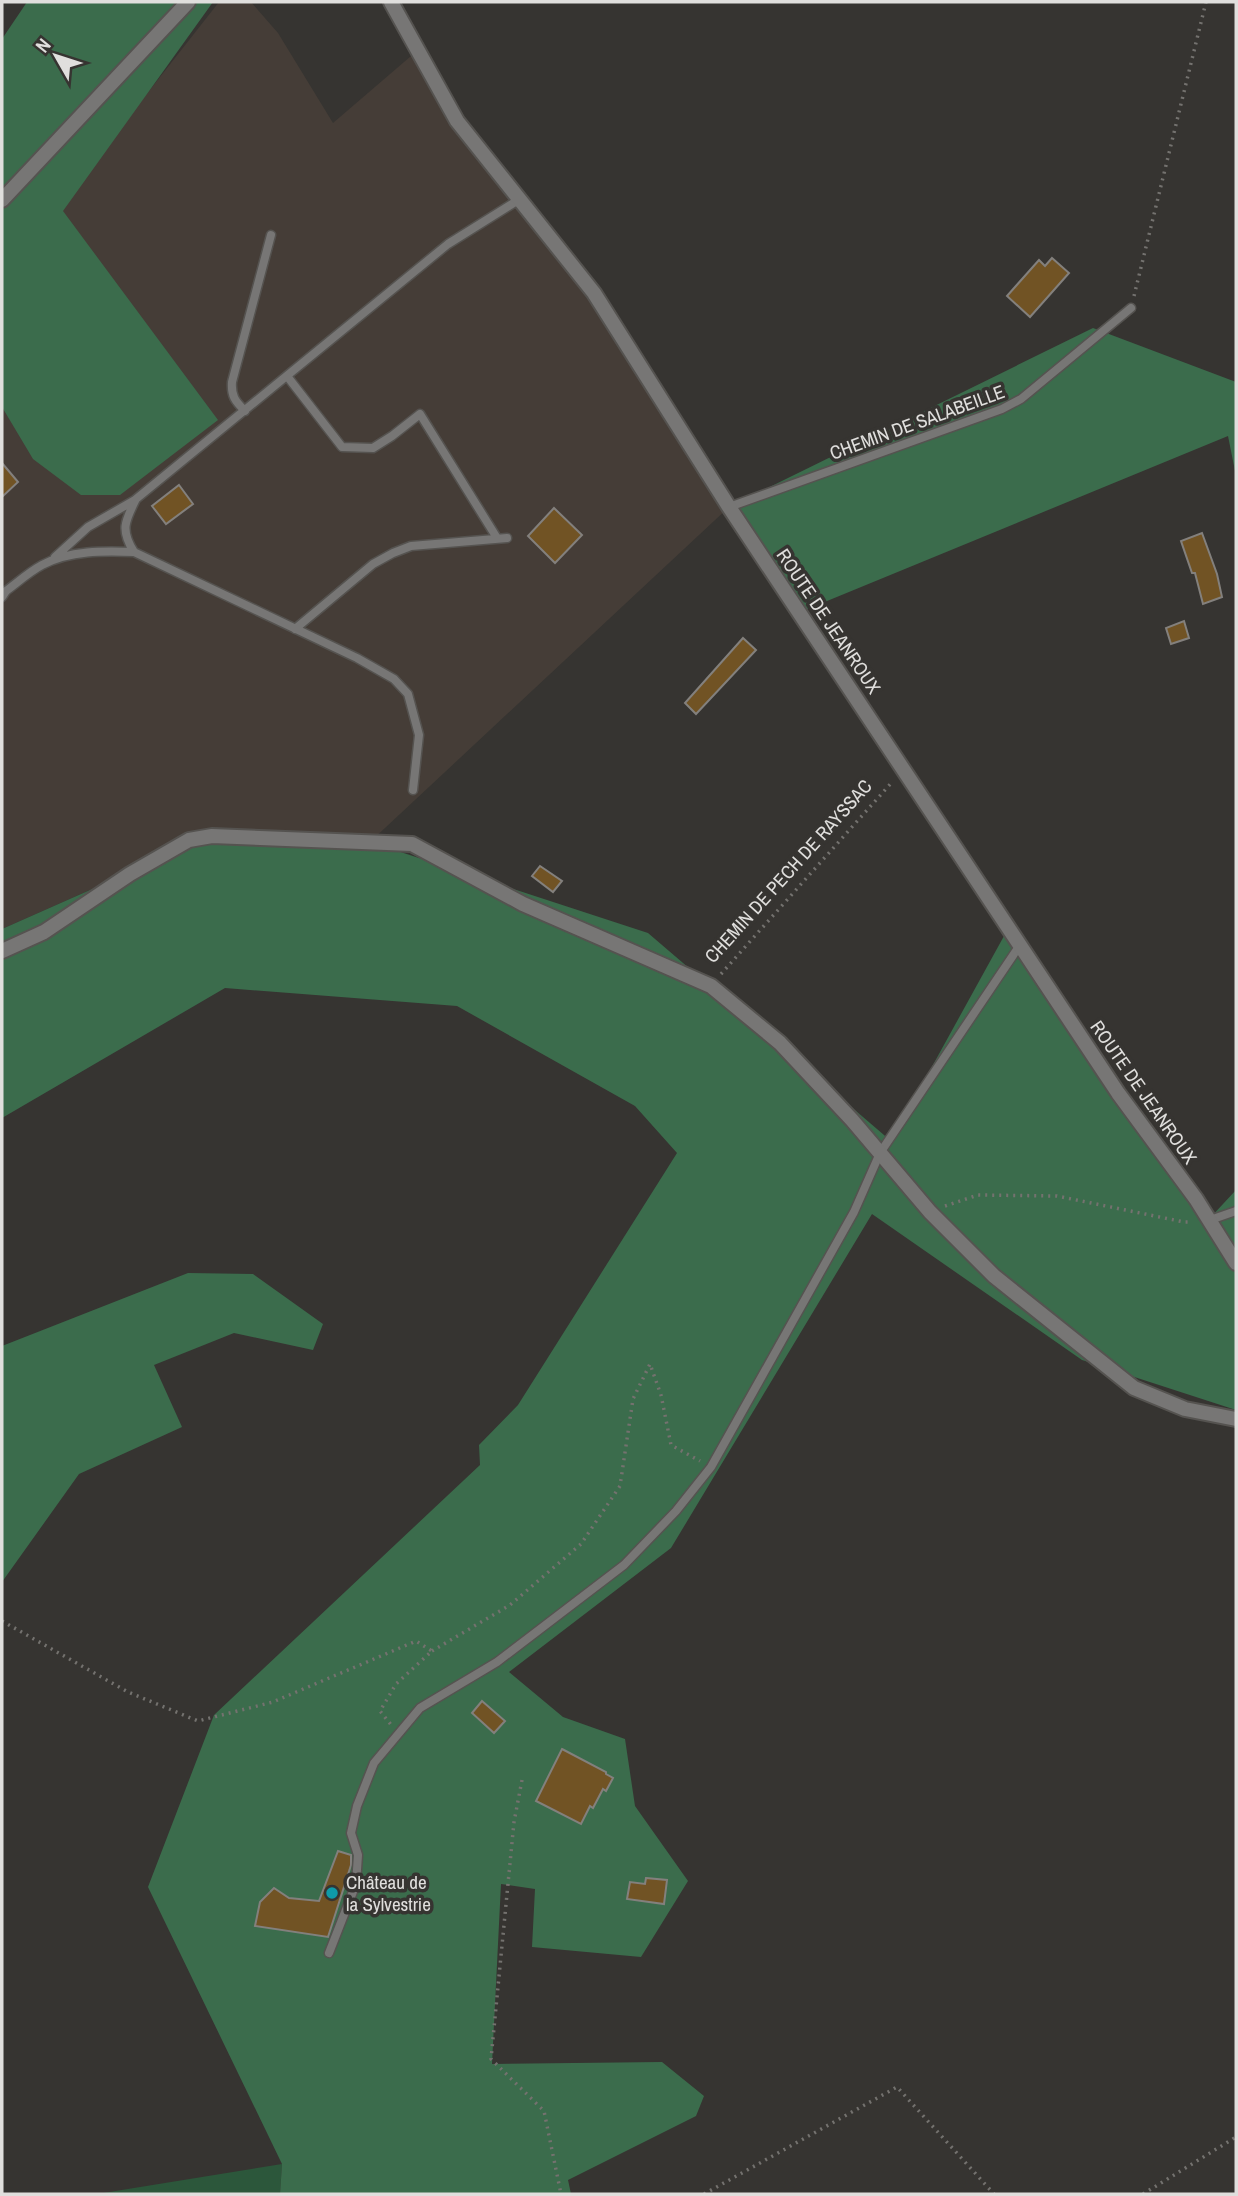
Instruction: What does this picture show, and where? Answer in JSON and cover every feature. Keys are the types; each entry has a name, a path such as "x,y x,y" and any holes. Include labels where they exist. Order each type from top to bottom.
{"street":[{"path":"2,200 188,2"},
{"name":"ROUTE DE JEANROUX","path":"391,2 457,121 594,293 729,507 1118,1093 1196,1199 1236,1263"},
{"name":"CHEMIN DE PECH DE RAYSSAC","path":"2,951 44,932 130,874 189,840 212,836 412,844 523,904 711,986"},
{"path":"711,986 780,1043 852,1120 930,1212 994,1276 1134,1388 1185,1409 1236,1419"}],"lane":[{"path":"51,562 88,527 136,499 448,244 520,199"},
{"path":"245,411 231,394 232,382 271,235"},
{"name":"CHEMIN DE SALABEILLE","path":"729,507 1002,409 1021,399 1131,308"},
{"path":"287,376 342,447 373,448 420,414 502,538 411,546 393,552 373,564 295,629"},
{"path":"134,552 126,538 125,521 136,499"},
{"path":"2,597 28,575 63,557 98,551 134,552 357,658 394,679 408,694 419,735 413,790"},
{"path":"329,1953 356,1884 358,1855 351,1833 357,1807 374,1763 420,1707 498,1662 624,1566 676,1511 711,1467 855,1212 880,1153 1020,944"},
{"path":"1210,1220 1236,1211"}],"path":[{"path":"1131,308 1206,2"},
{"name":"CHEMIN DE PECH DE RAYSSAC","path":"711,986 904,769"},
{"path":"930,1212 978,1195 1057,1196 1184,1223 1210,1220"},
{"path":"398,1734 380,1710 396,1684 432,1651 510,1605 581,1544 620,1486 633,1399 650,1364 661,1395 671,1445 711,1467"},
{"path":"2,1621 128,1692 198,1721 273,1702 416,1641 432,1651"},
{"path":"522,1780 514,1822 491,2059 544,2112 561,2194"},
{"path":"704,2194 897,2087 994,2194"},
{"path":"1143,2194 1236,2137"}],"shaded area":[{"path":"219,2 251,2 278,33 333,123 418,50 457,121 594,293 729,507 370,842 212,836 2,929 2,407 42,227"}],"green space":[{"path":"27,2 213,2 63,211 218,420 120,495 81,495 33,459 2,407 2,39"},
{"path":"1093,328 1236,382 1236,476 1228,436 793,615 729,507"},
{"path":"212,836 370,842 648,933 891,1141 1004,936 1210,1218 1236,1190 1236,1410 1082,1360 872,1214 671,1548 509,1672 563,1717 625,1739 635,1806 688,1881 641,1957 532,1947 535,1889 501,1884 492,2064 662,2062 704,2096 696,2116 568,2180 571,2194 280,2194 282,2164 148,1887 214,1715 480,1465 479,1445 518,1405 677,1153 635,1106 457,1006 225,988 2,1118 2,929"},
{"path":"188,1273 253,1274 323,1324 313,1350 234,1333 154,1365 182,1427 79,1474 2,1582 2,1346"},
{"path":"282,2164 280,2194 97,2194"}],"building":[{"path":"1052,258 1069,273 1030,317 1007,296 1039,260 1045,266"},
{"path":"2,463 18,482 2,497"},
{"path":"179,485 193,504 166,524 152,506"},
{"path":"554,508 582,535 555,563 528,536"},
{"path":"1202,533 1222,597 1203,604 1195,573 1192,573 1181,541"},
{"path":"1184,621 1189,638 1171,644 1166,628"},
{"path":"743,638 756,650 696,714 685,703"},
{"path":"540,866 562,881 553,892 532,876"},
{"path":"482,1701 505,1721 494,1733 472,1713"},
{"path":"562,1749 613,1778 606,1791 603,1789 593,1808 590,1806 581,1824 536,1801"},
{"name":"Château de la Sylvestrie","path":"338,1851 351,1855 351,1865 328,1937 255,1926 260,1902 274,1888 289,1898 319,1901"},
{"path":"646,1878 667,1880 664,1904 627,1899 630,1882 645,1884"}],"place":[{"name":"Château de la Sylvestrie","path":"332,1893"}]}
